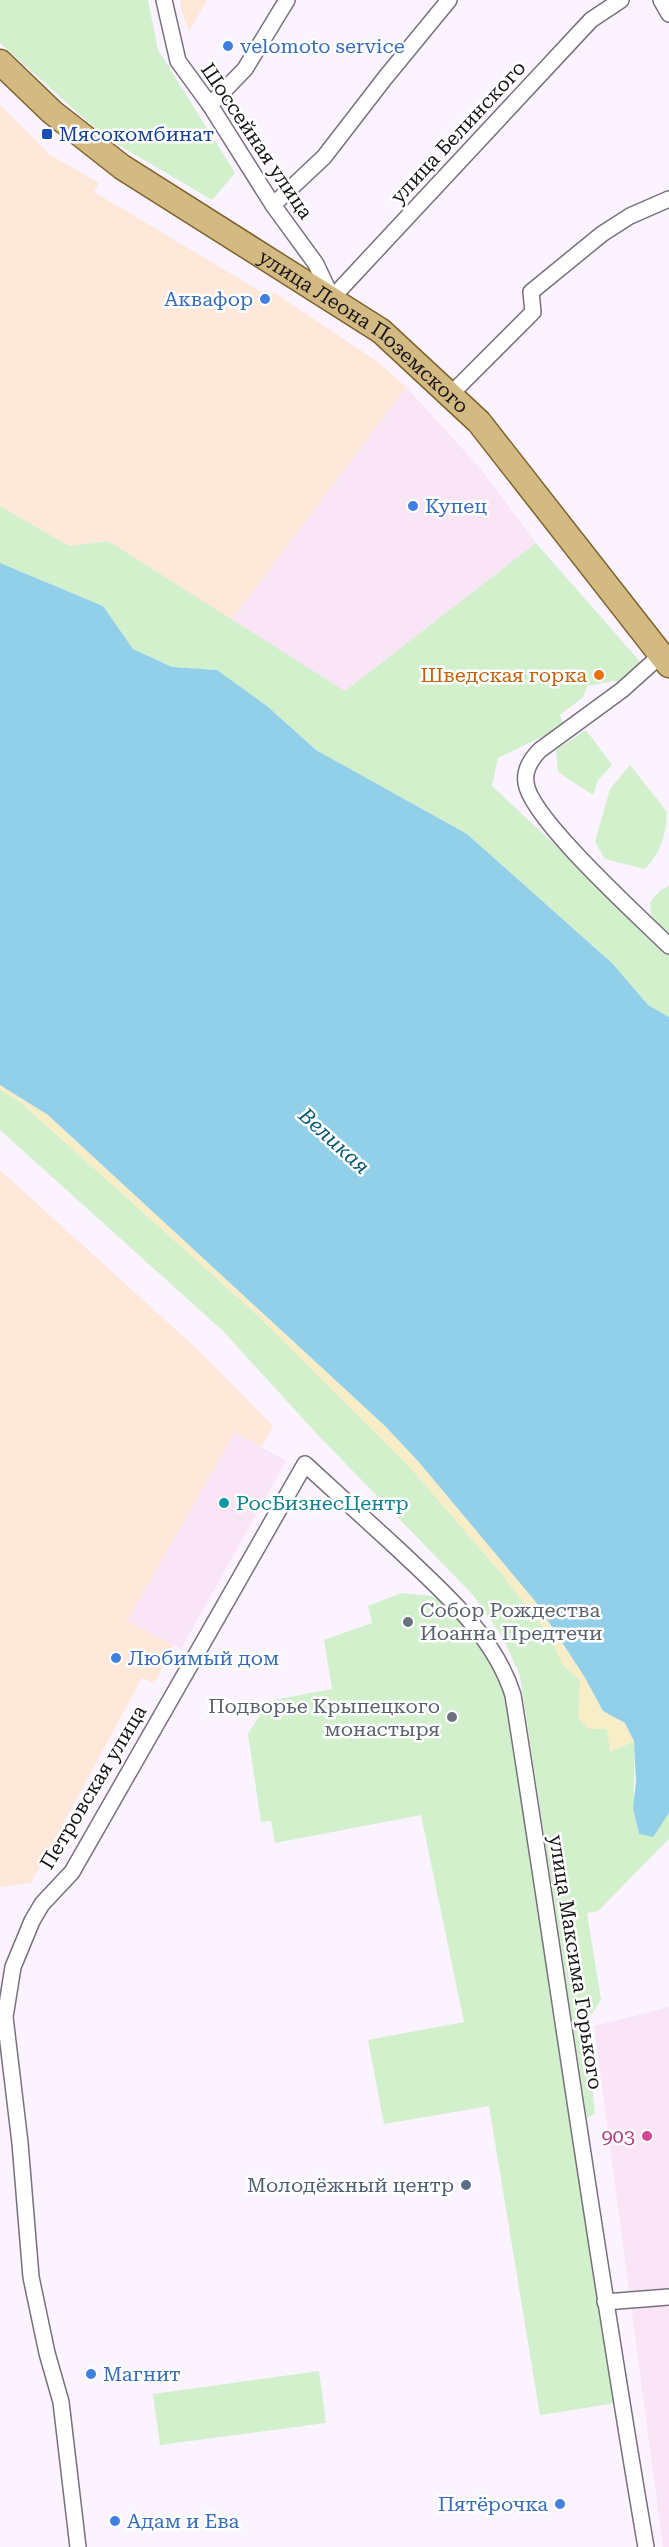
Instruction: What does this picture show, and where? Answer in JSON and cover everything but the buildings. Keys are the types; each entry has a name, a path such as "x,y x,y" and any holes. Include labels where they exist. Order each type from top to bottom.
{"main road":[{"name":"улица Леона Поземского","path":"0,62 52,112 122,167 381,331 452,394 479,422 665,660"}],"street":[{"name":"Шоссейная улица","path":"164,0 178,61 210,105 273,204 316,264 332,298"},
{"path":"210,105 245,69 287,0"},
{"path":"273,204 324,157 449,0"},
{"name":"улица Белинского","path":"332,298 591,21 621,0"},
{"path":"661,0 669,14"},
{"path":"452,394 533,312 531,292 602,234 630,216 669,199"},
{"path":"665,660 540,750 530,760 526,782 530,795 572,850 669,946"},
{"name":"улица Максима Горького","path":"304,1464 463,1612 488,1644 507,1677 513,1695 605,2302 646,2547"},
{"name":"Петровская улица","path":"78,2547 61,2403 47,2354 31,2277 20,2144 5,2017 14,1967 32,1921 42,1904 72,1872 304,1464"},
{"path":"605,2302 669,2297"}],"shaded area":[{"path":"180,0 207,0 189,32 181,9"},
{"path":"0,105 49,154 99,183 94,192 270,297 274,292 378,362 406,387 231,621 108,541 69,546 0,506"},
{"name":"Купец","path":"406,387 480,468 536,543 345,691 231,621"},
{"path":"0,1170 196,1348 273,1426 262,1447 235,1432 127,1621 174,1646 154,1684 142,1678 31,1883 0,1887"},
{"path":"235,1432 286,1461 181,1649 127,1621"},
{"path":"669,2007 669,2547 663,2547 594,2026"}],"green space":[{"path":"0,0 148,0 158,50 235,173 212,200 105,137 0,43"},
{"path":"0,506 69,546 108,541 345,691 536,543 643,665 626,682 613,681 588,686 582,698 560,715 564,726 498,758 492,786 669,951 669,1017 648,1005 613,964 467,834 316,750 267,706 217,670 172,667 133,649 103,606 0,563"},
{"path":"586,730 612,765 598,780 593,795 558,772 556,750"},
{"path":"630,765 667,812 662,843 645,869 605,859 595,842 610,789"},
{"path":"669,886 669,939 652,923 650,902 661,890"},
{"path":"0,1090 19,1101 252,1310 408,1465 502,1574 552,1638 562,1664 580,1680 580,1706 608,1729 610,1752 634,1741 634,1800 639,1834 653,1836 669,1813 669,1839 598,1911 587,1913 601,2000 585,2024 595,2114 587,2118 520,1676 502,1636 472,1594 315,1432 223,1331 0,1130"},
{"path":"402,1593 431,1596 444,1602 485,1650 506,1695 623,2402 540,2415 489,2106 384,2124 368,2040 464,2022 421,1815 275,1843 271,1821 261,1822 248,1734 269,1701 332,1689 324,1640 372,1623 368,1606"},
{"path":"319,2371 326,2423 160,2445 153,2394"}],"sand":[{"path":"0,1085 48,1115 385,1426 418,1461 535,1601 584,1676 603,1711 625,1723 634,1741 610,1752 607,1729 589,1729 578,1718 580,1680 562,1664 551,1638 502,1574 408,1465 252,1310 19,1101 0,1090"}],"water":[{"name":"Великая","path":"0,563 103,606 133,649 172,667 217,670 267,706 316,750 467,834 613,964 648,1005 669,1017 669,1813 653,1837 639,1834 633,1808 636,1782 634,1741 625,1723 603,1711 584,1676 535,1601 418,1461 385,1426 48,1115 0,1085"}],"place":[{"name":"velomoto service","path":"228,46"},
{"name":"Мясокомбинат","path":"47,134"},
{"name":"Аквафор","path":"265,299"},
{"name":"Купец","path":"413,506"},
{"name":"Шведская горка","path":"599,675"},
{"name":"РосБизнесЦентр","path":"224,1503"},
{"name":"Собор Рождества Иоанна Предтечи","path":"408,1622"},
{"name":"Любимый дом","path":"116,1658"},
{"name":"Подворье Крыпецкого монастыря","path":"452,1717"},
{"name":"903","path":"647,2136"},
{"name":"Молодёжный центр","path":"466,2185"},
{"name":"Магнит","path":"91,2374"},
{"name":"Пятёрочка","path":"560,2504"},
{"name":"Адам и Ева","path":"115,2521"}]}
